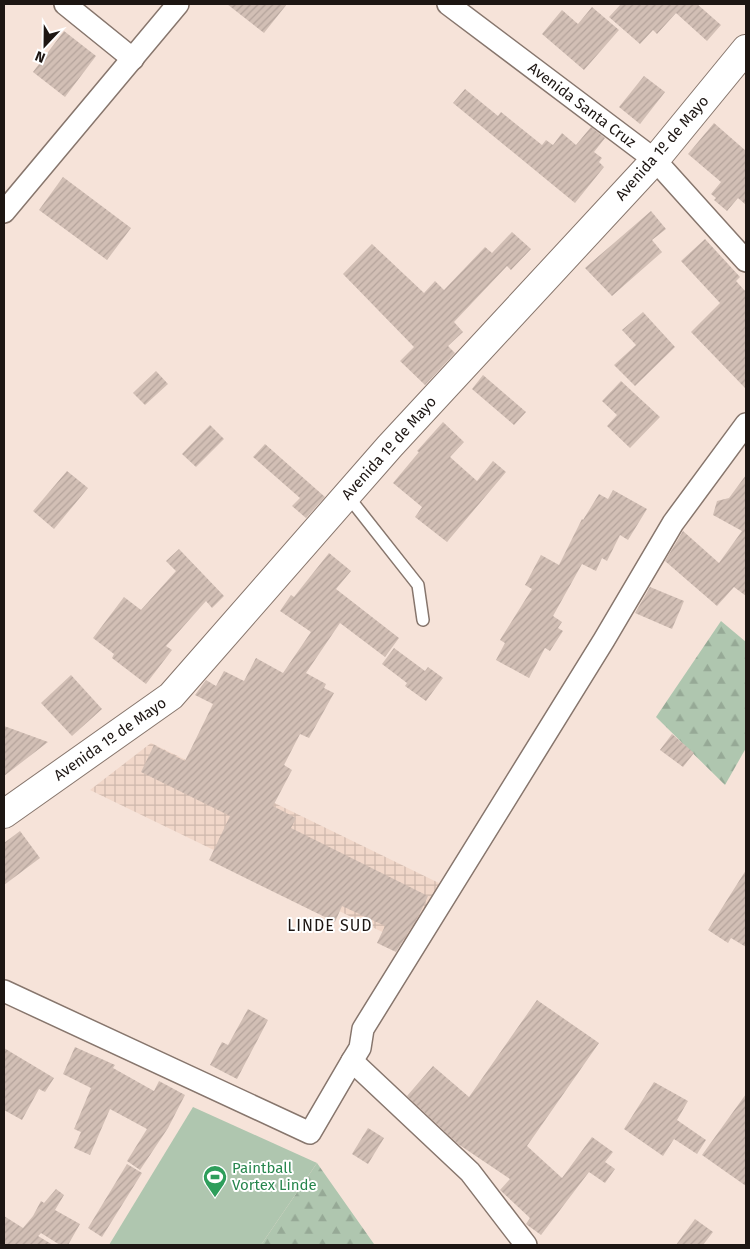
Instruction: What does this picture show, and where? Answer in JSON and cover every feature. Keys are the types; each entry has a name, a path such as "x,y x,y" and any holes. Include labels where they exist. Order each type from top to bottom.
{"main road":[{"name":"Avenida 1º de Mayo","path":"4,814 170,696 390,446 655,160 746,49"}],"street":[{"path":"65,4 133,58"},
{"path":"4,212 178,4"},
{"name":"Avenida Santa Cruz","path":"448,4 655,160 746,262"},
{"path":"4,991 310,1133 360,1048 363,1029 604,640 673,523 746,424"},
{"path":"352,1061 470,1172 526,1245"}],"lane":[{"path":"347,495 418,585 423,620"}],"shaded area":[{"path":"151,743 443,885 403,942 90,790"}],"green space":[{"path":"721,621 746,642 746,748 725,785 656,717"},
{"name":"Paintball Vortex Linde","path":"193,1107 317,1163 261,1245 109,1245"},
{"path":"317,1163 374,1244 375,1245 261,1245"}],"building":[{"path":"227,4 287,4 264,33"},
{"path":"621,4 697,4 721,25 707,41 676,13 657,34 653,30 640,44 609,17"},
{"path":"592,7 619,30 584,70 542,34 562,10 578,24"},
{"path":"64,31 96,56 65,97 33,72"},
{"path":"644,76 665,92 640,124 619,107"},
{"path":"465,89 498,116 501,112 542,145 546,140 553,145 562,133 576,145 591,127 605,138 594,152 602,158 599,162 604,167 575,203 453,103"},
{"path":"714,123 746,151 746,205 738,198 727,211 714,200 716,198 711,194 721,182 688,154"},
{"path":"63,177 131,228 107,260 39,210"},
{"path":"651,211 666,229 652,240 662,252 612,296 585,268"},
{"path":"512,232 531,249 511,270 507,266 454,322 463,332 448,346 455,353 425,385 400,361 414,347 343,274 372,244 424,293 435,281 444,290 485,247 492,253"},
{"path":"705,239 740,277 736,281 746,292 746,389 691,332 720,303 681,261"},
{"path":"643,312 675,347 635,386 614,365 636,345 622,330"},
{"path":"156,371 168,384 145,405 133,393"},
{"path":"483,375 526,412 514,425 472,389"},
{"path":"621,381 660,417 630,448 607,426 617,415 602,401"},
{"path":"443,422 464,442 450,457 477,481 493,461 506,472 447,542 415,517 422,507 393,483 419,452 417,451"},
{"path":"210,425 224,439 196,467 182,454"},
{"path":"265,444 325,497 306,518 292,506 300,498 253,457"},
{"path":"67,471 88,488 54,529 33,511"},
{"path":"746,475 746,596 734,587 717,606 665,561 683,531 719,563 742,531 713,515 717,501 729,498"},
{"path":"613,490 647,509 628,540 620,535 607,561 602,558 596,571 582,564 553,616 562,622 558,628 563,631 550,651 545,648 529,678 496,660 505,643 500,640 532,589 525,585 541,555 559,565 582,519 599,494 608,499"},
{"path":"179,549 224,596 212,608 206,601 166,646 172,650 146,684 112,658 114,654 93,638 124,597 141,610 176,571 166,561"},
{"path":"329,553 351,571 336,589 399,638 385,657 340,623 306,673 326,684 324,688 334,693 309,738 300,734 284,765 292,770 273,806 296,818 291,828 428,896 418,917 396,952 377,943 385,926 342,906 335,922 209,860 230,816 141,772 154,745 185,761 213,704 195,695 206,680 216,686 224,671 244,681 256,658 283,673 311,632 280,611 291,595 294,597"},
{"path":"650,587 684,601 672,629 635,613"},
{"path":"394,648 425,671 428,667 443,678 426,701 405,686 407,683 382,664"},
{"path":"71,675 102,709 72,736 41,703"},
{"path":"4,726 48,742 4,776"},
{"path":"672,734 694,753 683,767 660,750"},
{"path":"20,831 40,858 4,885 4,843"},
{"path":"746,870 746,947 731,938 728,943 708,930"},
{"path":"537,1000 599,1043 527,1146 562,1178 592,1137 613,1152 605,1162 615,1169 605,1183 589,1172 541,1235 526,1224 530,1218 500,1190 510,1179 458,1144 407,1096 433,1066 469,1097"},
{"path":"248,1009 268,1020 237,1079 210,1065 222,1042 228,1045"},
{"path":"75,1047 115,1065 113,1068 154,1091 159,1081 185,1095 168,1128 140,1170 127,1161 147,1129 110,1109 90,1155 74,1148 81,1132 74,1129 91,1088 63,1074"},
{"path":"4,1048 54,1078 45,1092 39,1089 22,1120 4,1110"},
{"path":"654,1082 688,1101 677,1120 706,1140 697,1154 674,1139 663,1156 624,1129"},
{"path":"746,1094 746,1186 702,1155"},
{"path":"368,1128 384,1138 368,1164 352,1154"},
{"path":"127,1164 142,1173 102,1237 88,1228"},
{"path":"56,1189 64,1195 55,1210 80,1224 68,1245 60,1245 41,1233 38,1236 53,1245 4,1245 4,1216 23,1228 33,1216 41,1201 44,1203"},
{"path":"695,1219 713,1232 703,1245 676,1245"}],"place":[{"name":"Paintball Vortex Linde","path":"215,1198"}],"district":[{"name":"LINDE SUD","path":"330,925"}]}
